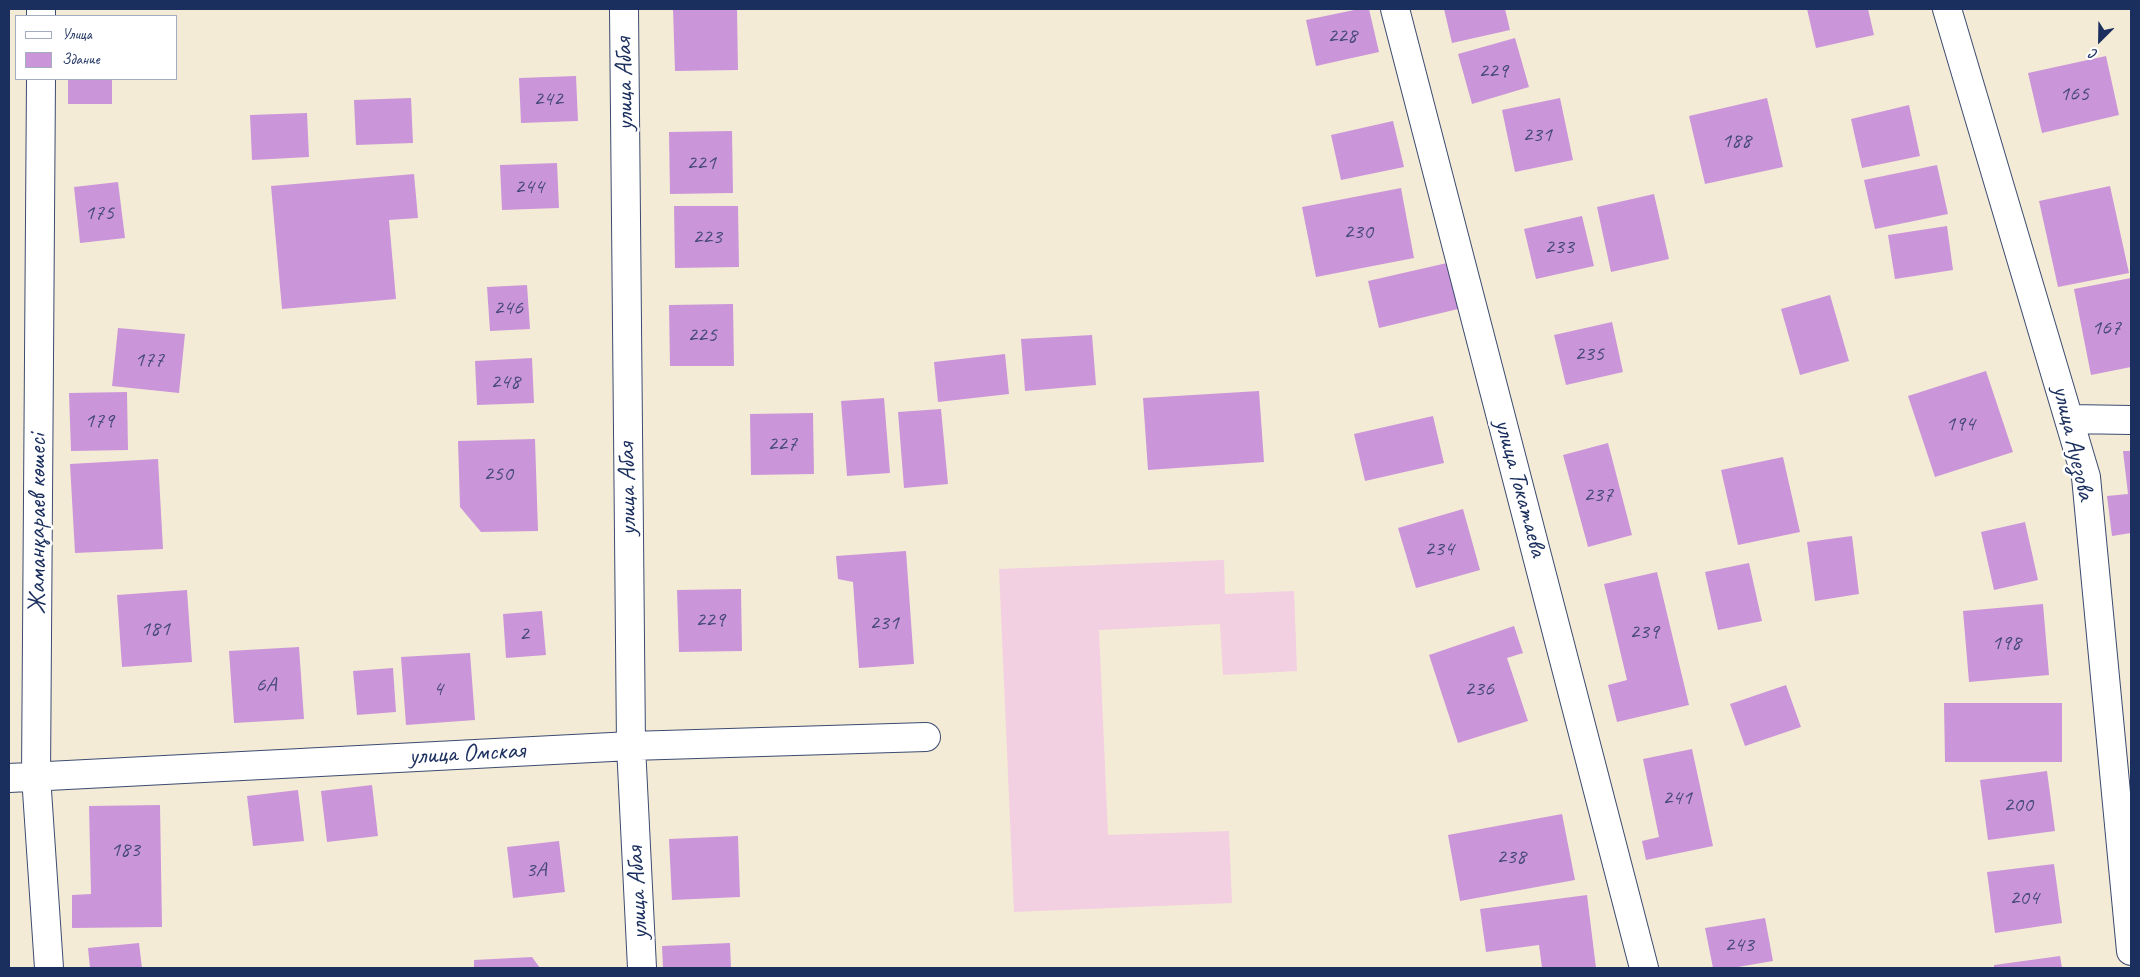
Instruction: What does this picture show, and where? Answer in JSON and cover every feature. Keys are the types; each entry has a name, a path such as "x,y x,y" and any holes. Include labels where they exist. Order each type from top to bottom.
{"street":[{"name":"улица Абая","path":"624,9 631,746 642,968"},
{"name":"улица Токатаева","path":"1395,9 1644,968"},
{"name":"улица Ауезова","path":"1947,9 2086,477 2131,951"},
{"name":"Жаманқараев көшесі","path":"41,80 36,776 49,968"},
{"path":"2070,419 2131,420"},
{"name":"улица Омская","path":"9,778 631,746 926,737"}],"shaded area":[{"path":"1224,560 1225,594 1294,591 1297,671 1223,675 1220,624 1099,630 1108,835 1229,831 1232,903 1014,912 999,569"}],"building":[{"path":"673,9 737,9 738,70 675,71"},
{"path":"1359,9 1369,9 1379,52 1316,66 1306,20"},
{"path":"1444,9 1505,9 1510,30 1452,43"},
{"path":"1807,9 1868,9 1874,35 1816,48"},
{"path":"1515,38 1529,87 1472,104 1458,54"},
{"path":"2106,56 2119,115 2042,133 2028,73"},
{"path":"576,76 578,121 521,123 519,78"},
{"path":"68,80 112,80 112,104 68,104"},
{"path":"411,98 413,143 356,145 354,100"},
{"path":"1560,98 1573,160 1515,172 1502,110"},
{"path":"1767,98 1783,167 1705,184 1689,116"},
{"path":"1909,105 1920,156 1862,168 1851,119"},
{"path":"307,113 309,157 252,160 250,115"},
{"path":"1393,121 1404,167 1341,180 1331,135"},
{"path":"732,131 733,193 670,194 669,132"},
{"path":"557,163 559,208 502,210 500,165"},
{"path":"1937,165 1948,214 1875,229 1864,180"},
{"path":"414,174 418,218 389,220 396,299 282,309 271,186"},
{"path":"118,182 125,238 80,243 74,187"},
{"path":"2110,186 2129,273 2058,287 2039,201"},
{"path":"1401,188 1414,258 1316,277 1302,207"},
{"path":"1654,194 1669,259 1611,272 1597,207"},
{"path":"674,206 738,206 739,267 675,268"},
{"path":"1582,216 1594,266 1536,279 1524,229"},
{"path":"1947,226 1953,270 1895,279 1888,235"},
{"path":"1447,263 1458,309 1379,328 1368,281"},
{"path":"2131,278 2131,367 2091,375 2074,289"},
{"path":"527,285 530,329 490,331 487,287"},
{"path":"1830,295 1849,361 1800,375 1781,309"},
{"path":"733,304 734,366 670,366 669,305"},
{"path":"1612,322 1623,372 1566,385 1554,335"},
{"path":"118,328 185,334 179,393 112,386"},
{"path":"1092,335 1096,385 1025,391 1021,339"},
{"path":"1005,354 1009,394 938,402 934,362"},
{"path":"532,358 534,403 477,405 475,361"},
{"path":"1986,371 2013,452 1935,477 1908,396"},
{"path":"1259,391 1264,462 1148,470 1143,398"},
{"path":"127,392 128,450 71,451 69,393"},
{"path":"884,398 890,473 847,476 841,401"},
{"path":"941,409 948,484 904,488 898,412"},
{"path":"813,413 814,474 751,475 750,414"},
{"path":"1433,416 1444,463 1365,481 1354,434"},
{"path":"535,439 538,531 481,532 460,507 458,441"},
{"path":"1608,443 1632,535 1588,547 1563,455"},
{"path":"2123,451 2131,451 2131,533 2112,536 2107,496 2128,494"},
{"path":"1783,457 1800,532 1738,545 1721,470"},
{"path":"158,459 163,549 75,553 70,464"},
{"path":"1463,509 1480,570 1416,588 1398,528"},
{"path":"2025,522 2038,580 1994,590 1981,532"},
{"path":"1852,536 1859,594 1815,601 1807,542"},
{"path":"906,551 914,664 859,668 853,582 838,579 836,556"},
{"path":"1749,563 1762,621 1718,630 1705,572"},
{"path":"1657,572 1689,705 1617,722 1608,685 1627,680 1604,584"},
{"path":"741,589 742,651 679,652 677,590"},
{"path":"187,590 192,662 122,667 117,595"},
{"path":"2043,604 2049,675 1969,682 1963,611"},
{"path":"542,611 546,655 506,658 503,614"},
{"path":"1514,626 1523,653 1507,658 1528,721 1458,743 1429,655"},
{"path":"299,647 304,719 234,723 229,651"},
{"path":"470,653 475,720 406,725 401,657"},
{"path":"393,668 396,712 357,715 353,671"},
{"path":"1786,685 1801,727 1745,746 1730,704"},
{"path":"1944,703 2062,703 2062,762 1945,762"},
{"path":"1692,749 1713,846 1646,860 1642,841 1659,837 1643,759"},
{"path":"2047,771 2055,831 1988,840 1980,780"},
{"path":"372,785 378,836 327,842 321,791"},
{"path":"298,790 304,841 253,846 247,796"},
{"path":"160,805 162,927 72,928 72,895 91,894 89,806"},
{"path":"1562,814 1575,880 1460,901 1448,835"},
{"path":"738,836 740,897 672,900 669,839"},
{"path":"559,841 565,892 513,898 507,847"},
{"path":"2054,864 2062,923 1995,933 1987,872"},
{"path":"1587,895 1596,968 1542,968 1539,945 1486,952 1480,909"},
{"path":"1765,918 1773,961 1732,968 1713,968 1705,928"},
{"path":"139,943 142,968 90,968 88,948"},
{"path":"730,943 731,968 663,968 662,946"},
{"path":"2060,956 2062,968 1994,968 1994,965"},
{"path":"532,957 540,968 474,968 474,960"}]}
